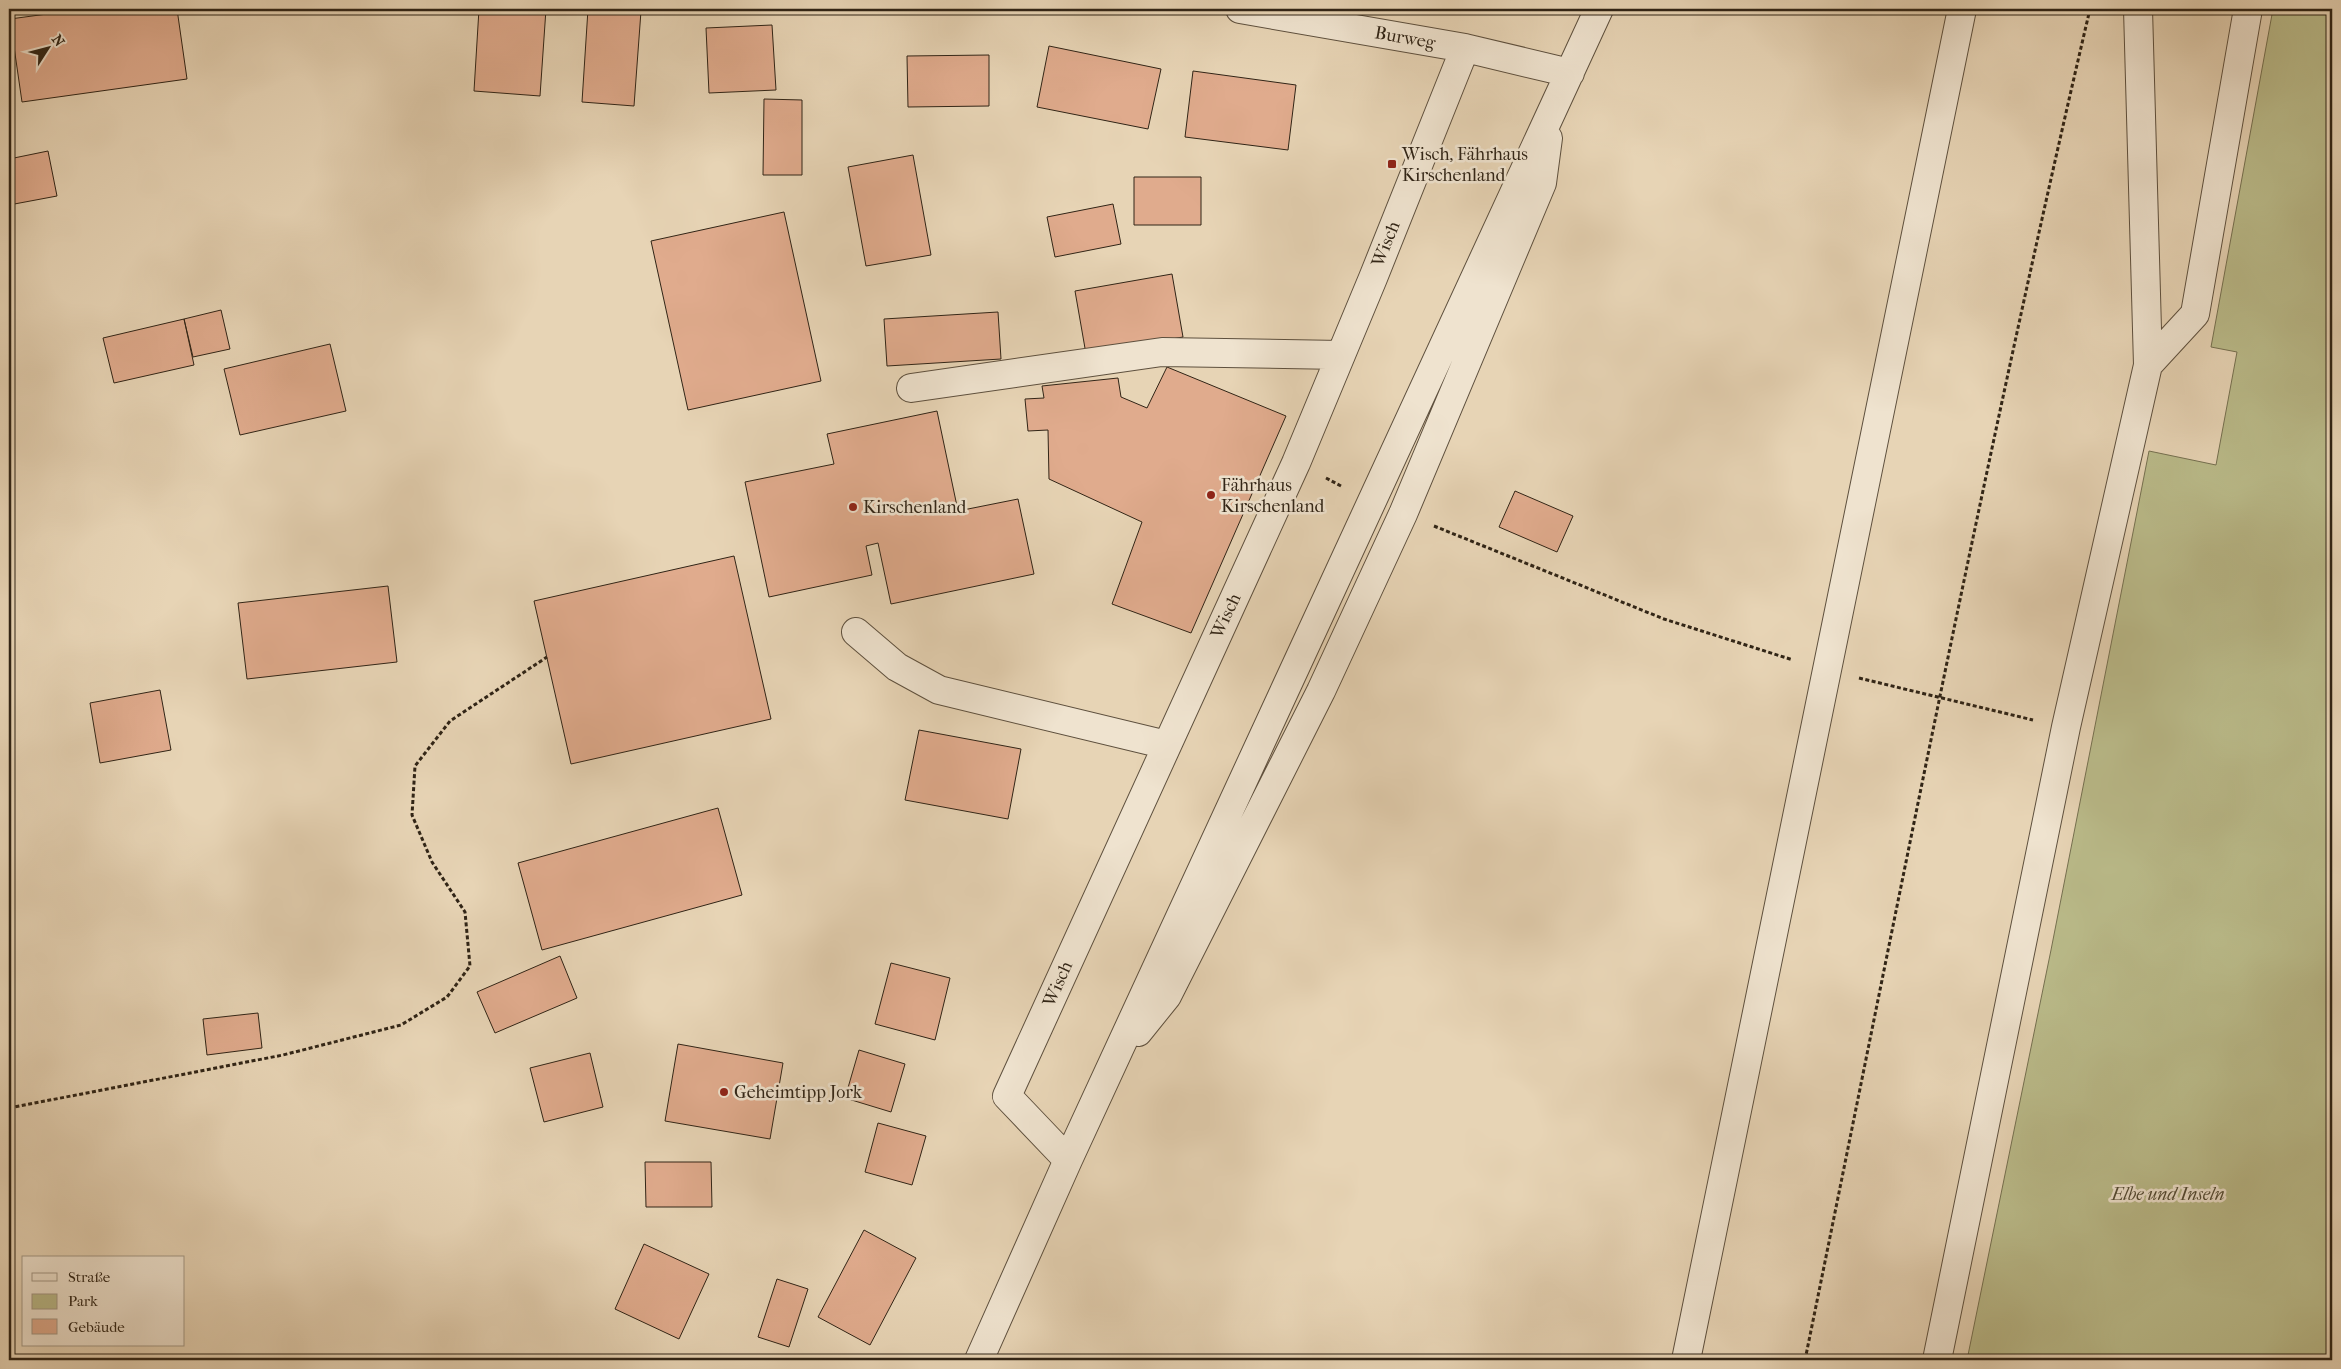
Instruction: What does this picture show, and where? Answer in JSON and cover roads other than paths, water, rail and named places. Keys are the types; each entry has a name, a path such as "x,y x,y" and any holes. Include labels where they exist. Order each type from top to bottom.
{"street":[{"name":"Burweg","path":"1240,9 1465,48 1570,73"},
{"path":"979,1360 1111,1066 1599,9"},
{"path":"1686,1360 1962,9"},
{"path":"1937,1360 2066,727 2148,365 2138,9"},
{"path":"2148,365 2195,314 2248,9"},
{"name":"Wisch","path":"1068,1160 1007,1096 1296,463 1465,48"},
{"path":"1111,1066 1167,996 1321,691 1403,514 1542,183 1553,107"},
{"path":"911,388 1162,352 1341,355"},
{"path":"856,632 897,667 939,690 1167,745"}],"place":[{"name":"Wisch, Fährhaus Kirschenland","path":"1392,164"},
{"name":"Fährhaus Kirschenland","path":"1211,495"},
{"name":"Kirschenland","path":"853,507"},
{"name":"Geheimtipp Jork","path":"724,1092"}],"park label":[{"name":"Elbe und Inseln","path":"2168,1194"}]}
